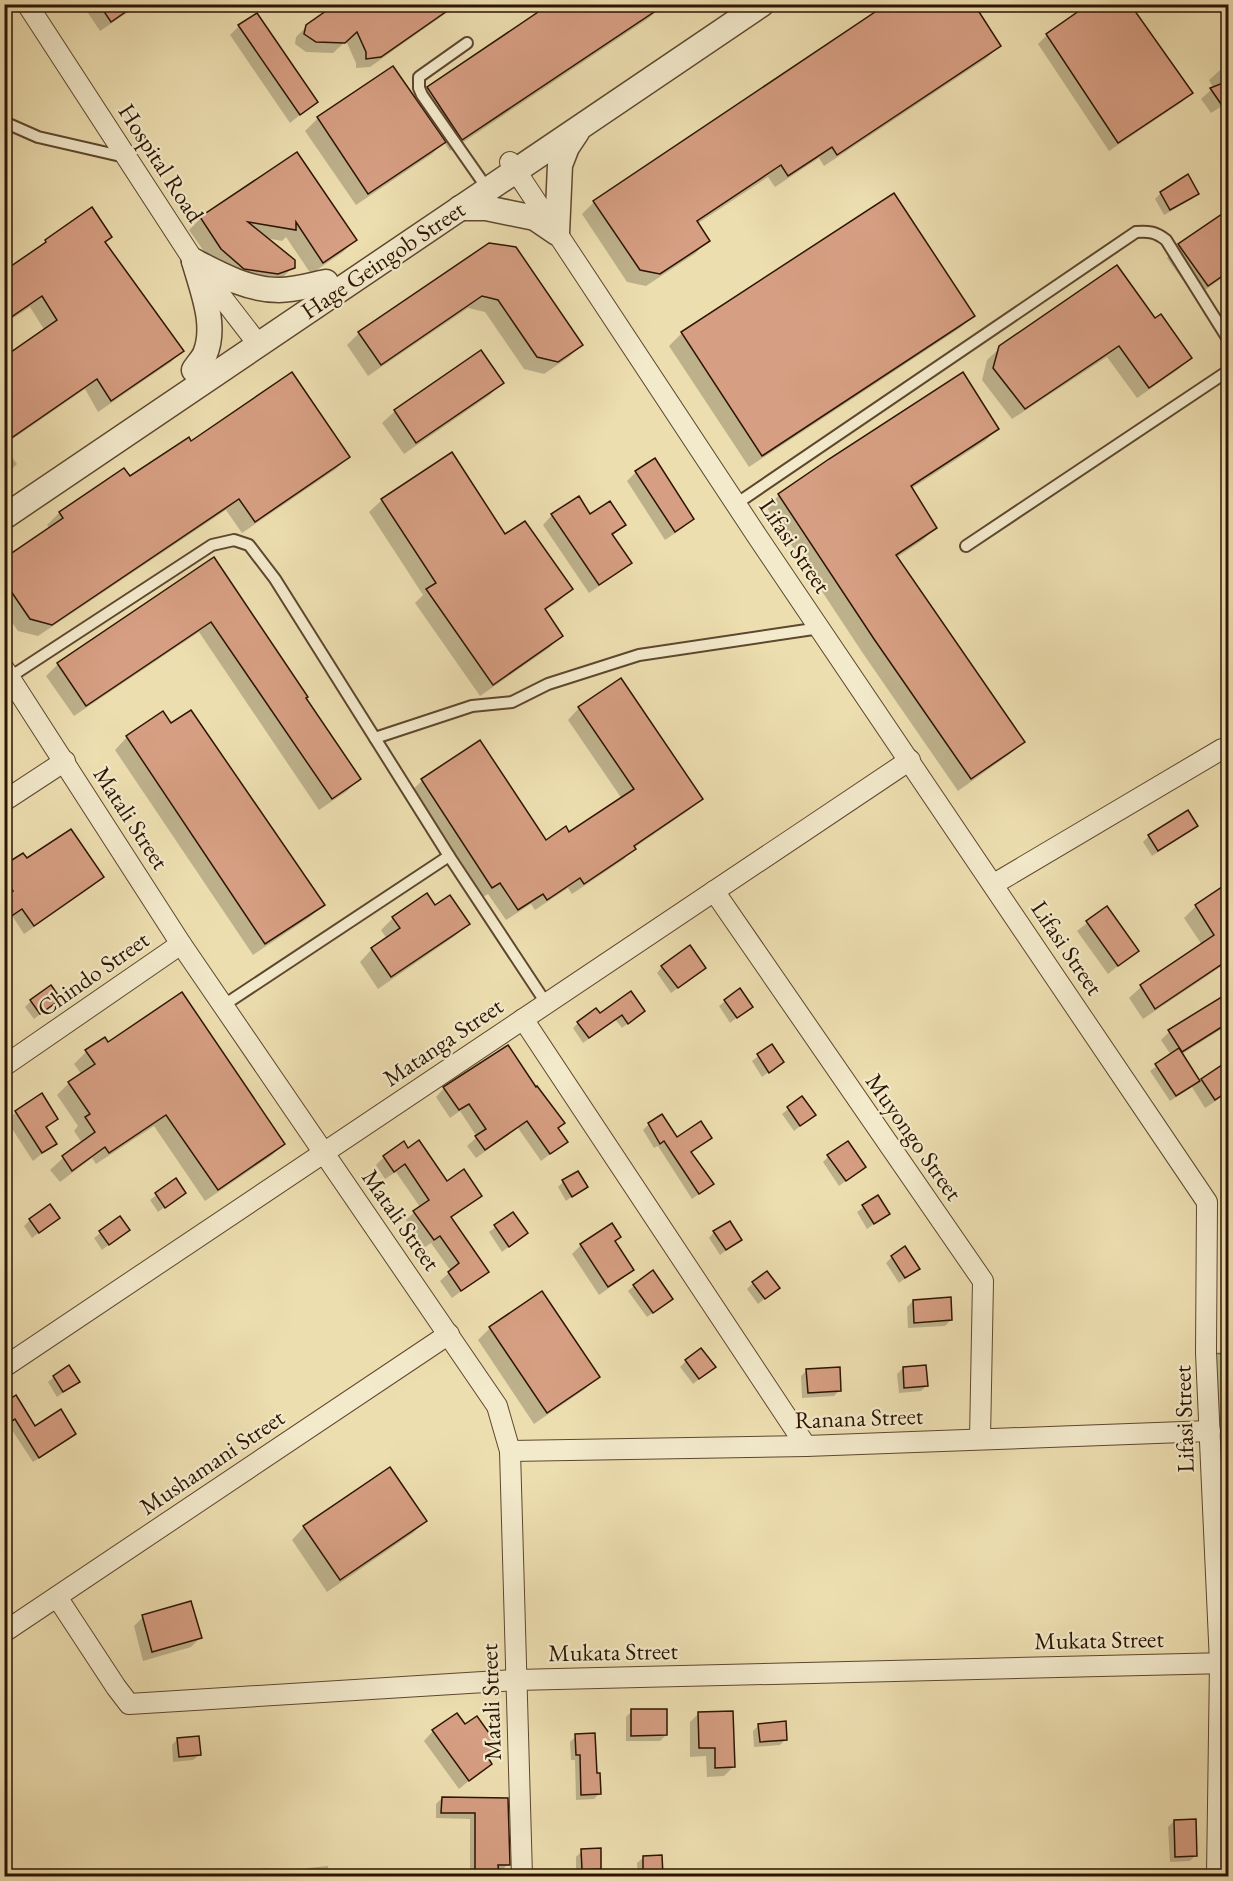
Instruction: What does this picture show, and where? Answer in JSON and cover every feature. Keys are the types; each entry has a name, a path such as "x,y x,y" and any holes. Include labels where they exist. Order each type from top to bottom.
{"street":[{"name":"Hospital Road","path":"27,4 194,261 253,338"},
{"name":"Hage Geingob Street","path":"4,499 194,370 253,338 460,208 513,167 744,4"},
{"name":"Hage Geingob Street","path":"4,518 253,338 326,282 482,181 513,167 579,128 762,4"},
{"path":"557,233 560,165 567,147 579,128"},
{"name":"Lifasi Street","path":"513,167 736,504 1207,1202 1206,1353 1224,1663 1216,1876"},
{"path":"460,208 486,208 535,218 557,233"},
{"path":"194,261 227,278 253,286 279,290 326,282"},
{"path":"194,261 208,312 205,354 194,370"},
{"name":"Matali Street","path":"7,673 182,944 497,1406 510,1451 522,1876"},
{"path":"994,884 1222,749 1228,748"},
{"name":"Matanga Street","path":"4,1366 910,760"},
{"path":"4,801 65,761"},
{"name":"Muyongo Street","path":"714,891 982,1281 980,1439"},
{"name":"Chindo Street","path":"4,1066 182,944"},
{"path":"523,1019 806,1446"},
{"name":"Mushamani Street","path":"4,1632 449,1334"},
{"name":"Ranana Street","path":"510,1451 806,1446 1210,1431"},
{"name":"Mukata Street","path":"57,1597 129,1704 516,1680 1224,1663"}],"lane":[{"path":"467,43 419,76 419,88 482,181"},
{"path":"4,122 38,137 127,157"},
{"path":"736,504 1136,232 1157,233 1166,240 1228,339"},
{"path":"966,546 1228,371"},
{"path":"7,673 212,546 234,540 249,545 275,579 449,856 546,1003"},
{"path":"375,738 472,706 512,702 548,684 639,655 820,628"},
{"path":"224,1005 449,856"}],"green space":[{"path":"1206,1353 1228,1354 1228,1483 1212,1483"}],"building":[{"path":"99,4 137,4 111,22"},
{"path":"336,4 457,4 381,57 366,59 366,52 357,32 345,43 316,42 304,34 306,25"},
{"path":"550,4 666,4 462,140 427,87"},
{"path":"887,4 974,4 1001,46 837,155 832,147 788,176 781,165 697,221 710,241 660,274 640,270 593,201"},
{"path":"1089,4 1130,4 1193,93 1118,143 1046,34"},
{"path":"257,13 318,102 300,115 238,25"},
{"path":"393,66 446,142 368,194 317,117"},
{"path":"1228,81 1228,114 1210,88"},
{"path":"297,152 357,240 323,263 296,222 296,230 248,222 295,260 295,268 278,274 244,269 221,249 200,217"},
{"path":"1188,174 1199,194 1170,210 1160,192"},
{"path":"894,193 975,316 762,456 681,332"},
{"path":"92,207 112,237 105,242 184,351 111,401 97,379 4,443 4,357 57,320 42,296 4,322 4,271"},
{"path":"1228,210 1228,272 1208,286 1178,244"},
{"path":"489,243 516,247 583,345 558,362 537,357 498,300 482,296 381,365 358,332"},
{"path":"1117,265 1155,318 1161,314 1192,358 1149,388 1119,346 1025,409 993,368 999,346"},
{"path":"481,350 504,383 416,443 394,410"},
{"path":"292,372 350,457 255,522 239,499 52,625 30,619 4,581 6,557 63,518 59,512 124,468 130,476 189,437 191,441"},
{"path":"963,372 999,429 911,486 937,528 896,555 1025,742 971,779 874,639 778,494"},
{"path":"452,452 505,534 525,521 573,589 545,609 563,636 493,685 426,589 436,583 381,499"},
{"path":"655,458 694,519 675,532 635,471"},
{"path":"579,496 590,514 610,501 626,525 612,534 632,563 599,585 551,514"},
{"path":"214,557 361,779 332,799 211,622 86,706 57,663"},
{"path":"621,678 703,799 634,846 636,849 584,884 580,878 547,900 543,894 518,910 500,883 492,888 421,779 480,740 546,840 566,826 569,832 634,789 578,707"},
{"path":"191,710 325,905 265,944 126,736 163,711 171,723"},
{"path":"1188,810 1198,826 1158,851 1148,835"},
{"path":"71,829 104,877 34,926 22,909 4,921 4,897 13,891 4,878 4,865 23,853 27,858"},
{"path":"1228,883 1228,960 1155,1009 1140,985 1214,935 1195,905"},
{"path":"427,893 435,905 450,895 470,924 391,977 371,948 400,928 392,917"},
{"path":"1107,906 1139,951 1118,966 1086,921"},
{"path":"690,945 706,968 678,988 661,966"},
{"path":"51,985 61,999 40,1014 30,1000"},
{"path":"740,988 753,1007 737,1018 724,1000"},
{"path":"631,991 645,1011 628,1024 622,1015 589,1038 577,1022 596,1008 600,1013"},
{"path":"182,992 285,1144 218,1190 166,1115 109,1153 105,1147 72,1171 62,1156 95,1132 85,1117 90,1114 68,1082 95,1064 85,1050 105,1037 108,1042"},
{"path":"1228,993 1228,1023 1182,1052 1168,1030"},
{"path":"772,1044 784,1062 769,1073 757,1054"},
{"path":"508,1045 536,1087 565,1123 558,1128 568,1142 550,1154 527,1121 485,1150 475,1136 486,1129 469,1104 459,1110 443,1087"},
{"path":"1179,1048 1200,1081 1176,1096 1155,1064"},
{"path":"1228,1061 1228,1091 1215,1100 1201,1079"},
{"path":"42,1093 58,1119 46,1127 57,1144 42,1153 15,1111"},
{"path":"802,1096 816,1115 800,1126 787,1107"},
{"path":"662,1114 677,1137 701,1121 712,1138 691,1152 714,1184 699,1194 664,1141 660,1144 648,1123"},
{"path":"419,1140 447,1181 464,1169 482,1196 451,1217 489,1272 461,1291 448,1272 459,1263 440,1236 434,1240 413,1211 429,1200 405,1164 394,1172 383,1156 404,1141 408,1148"},
{"path":"848,1141 866,1167 846,1181 827,1155"},
{"path":"578,1171 588,1187 572,1197 562,1180"},
{"path":"176,1178 186,1193 165,1208 155,1193"},
{"path":"878,1195 890,1214 874,1224 862,1205"},
{"path":"50,1204 60,1218 39,1233 29,1219"},
{"path":"513,1212 528,1233 509,1247 494,1225"},
{"path":"120,1216 130,1230 109,1245 99,1231"},
{"path":"730,1221 742,1240 726,1250 713,1231"},
{"path":"612,1223 621,1237 615,1241 634,1270 608,1287 580,1244"},
{"path":"905,1246 920,1269 905,1278 891,1256"},
{"path":"653,1270 673,1299 653,1313 633,1285"},
{"path":"767,1271 780,1288 765,1299 752,1282"},
{"path":"542,1291 600,1377 547,1413 489,1327"},
{"path":"951,1297 952,1320 914,1323 913,1300"},
{"path":"701,1348 716,1367 699,1379 685,1360"},
{"path":"69,1365 80,1382 63,1392 53,1376"},
{"path":"926,1365 928,1386 904,1388 903,1367"},
{"path":"840,1367 841,1391 808,1393 806,1369"},
{"path":"16,1395 35,1426 61,1409 76,1434 39,1458 15,1419 10,1422 4,1414 4,1403"},
{"path":"390,1467 427,1521 340,1580 303,1526"},
{"path":"191,1601 202,1638 152,1652 142,1615"},
{"path":"631,1709 667,1709 667,1735 631,1736"},
{"path":"733,1711 735,1767 715,1768 715,1748 699,1748 698,1712"},
{"path":"457,1713 465,1724 477,1716 499,1747 487,1756 492,1764 469,1781 432,1730"},
{"path":"786,1721 787,1740 760,1742 758,1724"},
{"path":"595,1733 597,1773 600,1773 601,1794 581,1795 580,1755 576,1755 575,1734"},
{"path":"199,1736 201,1755 179,1757 177,1738"},
{"path":"442,1797 508,1798 510,1865 498,1865 499,1876 475,1876 475,1813 441,1813"},
{"path":"1196,1819 1197,1856 1175,1857 1174,1820"},
{"path":"601,1848 601,1869 582,1870 581,1849"},
{"path":"662,1855 663,1876 643,1876 643,1856"}]}
